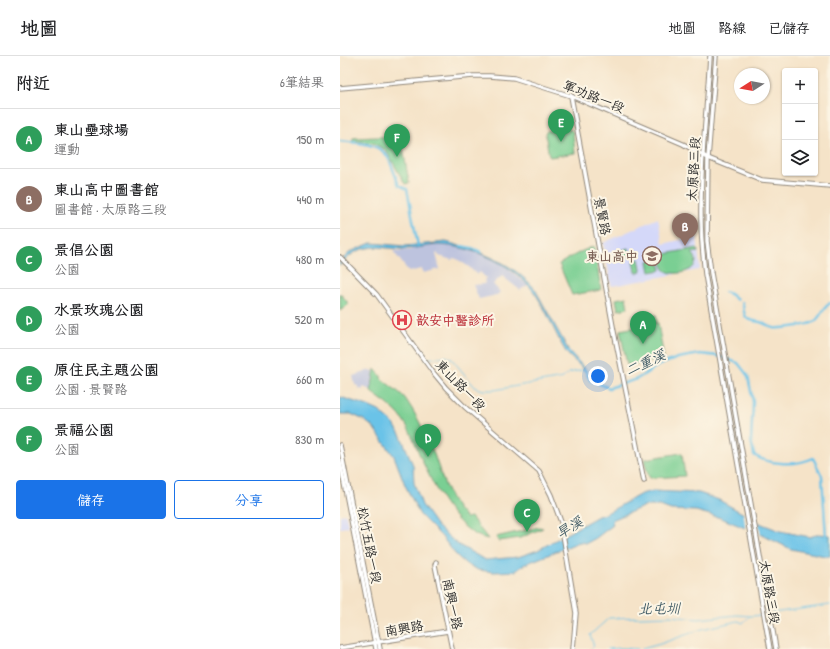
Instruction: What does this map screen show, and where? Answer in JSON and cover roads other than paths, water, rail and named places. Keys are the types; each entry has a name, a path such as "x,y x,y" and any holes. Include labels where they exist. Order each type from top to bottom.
{"main road":[{"name":"太原路三段","path":"710,56 703,155 701,234 705,274 770,649"},
{"name":"太原路三段","path":"716,56 708,158 708,241 710,273 776,649"},
{"name":"軍功路一段","path":"340,88 490,76 514,78 571,96 683,144 708,158 762,180 830,186"},
{"name":"景賢路","path":"571,96 644,481"},
{"name":"東山路一段","path":"340,257 377,295 428,366 446,388 466,408 539,471 551,495 562,526 576,613 573,649"},
{"name":"松竹五路一段","path":"340,445 377,643 376,649"},
{"name":"松竹五路一段","path":"340,462 377,643 380,649"},
{"name":"南興一路","path":"436,562 434,565 452,649"},
{"name":"南興路","path":"340,648 448,631"}],"water":[{"name":"二重溪","path":"446,242 471,249 495,259 506,265 526,280 535,289 569,351 587,371 585,372 581,366 566,352 548,316 536,295 528,285 506,266 479,253 450,246 437,245 407,249 376,247 362,249 354,253 340,266 340,262 350,252 371,243 405,246"},
{"path":"340,397 379,411 394,424 401,436 413,465 414,483 422,505 437,526 457,544 485,560 518,557 538,550 598,516 605,514 641,494 653,491 699,493 719,500 762,524 780,531 810,537 818,534 830,535 830,556 791,549 721,518 696,511 671,510 660,506 645,506 612,520 613,525 587,543 579,542 525,564 516,571 494,572 478,570 466,564 456,555 442,537 420,515 405,485 394,456 373,427 364,420 351,414 340,414"}],"waterway":[{"path":"340,141 372,146 383,151 387,156 399,185 407,189 418,246"},
{"name":"二重溪","path":"461,246 472,248 481,252"},
{"path":"724,292 730,294 737,300"},
{"path":"742,302 744,314 747,318 752,321 778,328 814,322 830,303"},
{"name":"二重溪","path":"585,370 590,380 609,388 637,379 659,365 678,358 700,354 718,356 738,363 748,376 753,402 751,440 754,455 767,461 783,463 806,461 813,458 822,476 826,537"},
{"path":"426,359 445,356 451,358 475,387 483,390 494,390 563,378 568,373 584,370"},
{"name":"北屯圳","path":"772,613 830,605"},
{"name":"北屯圳","path":"591,649 594,646 590,635 609,618 670,616 698,619 737,615 763,615"},
{"name":"北屯圳","path":"642,649 702,629 738,621 743,623 749,617"},
{"name":"北屯圳","path":"608,649 638,649"}],"place":[{"name":"原住民主題公園","path":"561,142"},
{"name":"景福公園","path":"397,157"},
{"name":"東山高中圖書館","path":"685,246"},
{"name":"東山高中","path":"652,256"},
{"name":"歆安中醫診所","path":"402,320"},
{"name":"東山壘球場","path":"643,344"},
{"name":"水景玫瑰公園","path":"428,457"},
{"name":"景倡公園","path":"527,532"}],"water label":[{"name":"旱溪","path":"569,527"}]}
